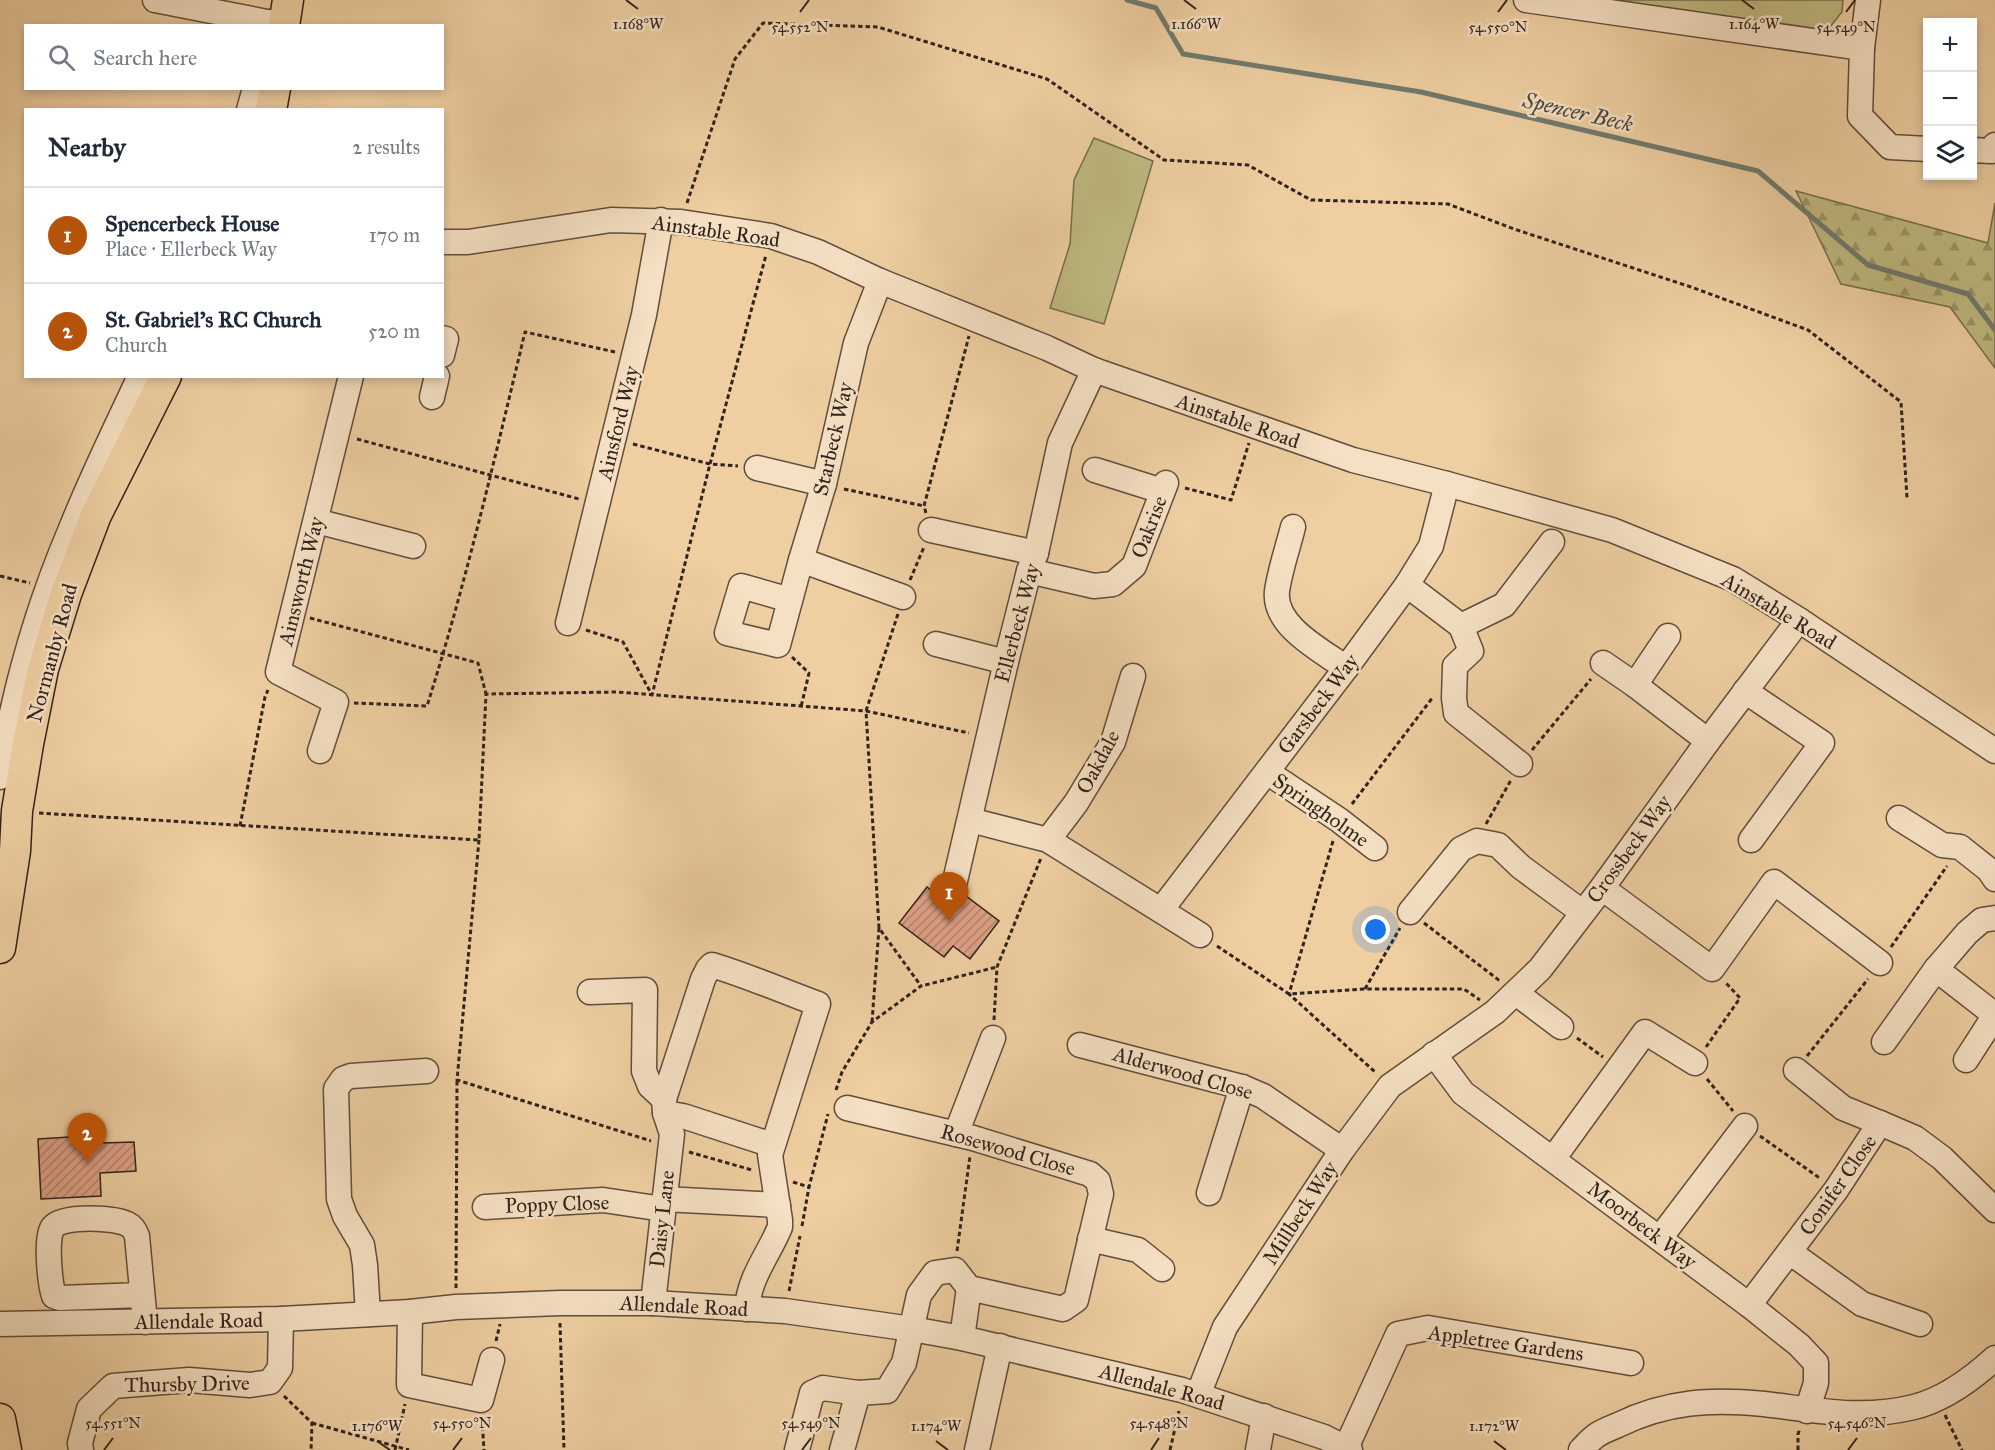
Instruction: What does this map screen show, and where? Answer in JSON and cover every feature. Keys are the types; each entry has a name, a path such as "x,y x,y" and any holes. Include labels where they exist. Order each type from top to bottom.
{"main road":[{"path":"271,108 275,90"},
{"name":"Normanby Road","path":"0,948 8,850 43,669 66,594 96,515 165,378"},
{"path":"0,1419 6,1450"}],"street":[{"path":"156,0 267,22 285,16"},
{"path":"1526,0 1862,48"},
{"path":"1868,0 1862,48 1860,117 1890,147 1923,148"},
{"path":"250,108 254,90"},
{"path":"1977,150 1991,151 1995,145"},
{"name":"Ainstable Road","path":"444,242 468,242 611,220 671,221 771,236 818,252 1094,370 1353,460 1612,530 1733,579 1799,620 1995,751"},
{"name":"Ainsford Way","path":"568,623 644,315 671,221"},
{"name":"Starbeck Way","path":"778,645 824,484 856,343 880,280"},
{"name":"Ellerbeck Way","path":"955,881 1060,443 1094,370"},
{"path":"0,777 25,661 49,588 91,481 139,378"},
{"name":"Ainsworth Way","path":"336,702 278,672 351,378"},
{"path":"757,468 824,484"},
{"path":"1095,470 1164,487"},
{"name":"Garsbeck Way","path":"1161,910 1407,585 1431,546 1448,484"},
{"name":"Oakrise","path":"931,530 1032,562 1094,586 1113,584 1134,566 1164,487"},
{"path":"316,521 413,546"},
{"path":"1293,527 1277,592 1279,610 1292,629 1346,668"},
{"path":"1461,626 1504,605 1552,542"},
{"path":"801,560 903,597"},
{"path":"1407,585 1461,626 1471,651 1455,666 1456,713 1520,764"},
{"path":"778,645 727,633 741,586 790,600"},
{"name":"Crossbeck Way","path":"1434,1054 1496,1012 1539,969 1602,888 1799,620"},
{"path":"1635,685 1668,636"},
{"path":"936,644 1006,662"},
{"path":"1603,663 1708,741"},
{"name":"Oakdale","path":"1048,840 1076,803 1113,742 1133,676"},
{"path":"1745,691 1822,742 1750,840"},
{"path":"321,751 336,702"},
{"name":"Springholme","path":"1267,772 1340,820 1375,848"},
{"path":"1899,818 1942,845 1960,847 1989,870 1995,879"},
{"path":"970,820 1048,840 1200,935"},
{"path":"1410,912 1461,849 1477,841 1498,845 1521,867 1582,912"},
{"path":"1602,888 1712,969 1774,882 1880,963"},
{"path":"1884,1042 1936,969 1967,933 1982,921 1995,918"},
{"name":"Daisy Lane","path":"653,1304 664,1204 667,1115 703,979 712,965 818,1004 772,1145"},
{"path":"1936,969 1995,1015 1966,1060"},
{"path":"590,992 645,990 644,1071 667,1115 683,1116 772,1145 770,1155 780,1227 752,1282 748,1293 747,1309"},
{"path":"1516,993 1561,1027"},
{"path":"1553,1159 1645,1032 1695,1063"},
{"path":"956,1134 993,1038"},
{"name":"Alderwood Close","path":"1080,1045 1242,1087 1263,1096 1342,1150"},
{"name":"Millbeck Way","path":"1191,1393 1225,1327 1342,1150 1389,1086 1434,1054"},
{"name":"Moorbeck Way","path":"1434,1054 1463,1093 1660,1238 1799,1345 1816,1363 1816,1383 1808,1411"},
{"path":"1796,1070 1843,1108 1880,1124"},
{"path":"368,1314 362,1245 345,1216 339,1199 336,1089 343,1079 351,1076 426,1071"},
{"path":"1209,1193 1242,1087"},
{"name":"Rosewood Close","path":"847,1108 956,1134 1090,1174 1098,1181 1101,1194 1076,1300 1063,1309 969,1288"},
{"name":"Conifer Close","path":"1749,1305 1791,1253 1880,1124 1915,1138 1941,1158 1995,1210"},
{"path":"1660,1238 1745,1126"},
{"name":"Poppy Close","path":"485,1207 603,1200 664,1204 778,1205"},
{"path":"142,1295 60,1298 54,1296 49,1235 52,1228 58,1223 97,1219 121,1221 132,1226 137,1236 145,1322"},
{"path":"1090,1239 1138,1250 1162,1269"},
{"path":"1791,1253 1862,1304 1920,1324"},
{"path":"797,1450 812,1393 823,1388 858,1393 887,1391 904,1363 919,1295 935,1274 955,1270 969,1288 962,1338"},
{"name":"Allendale Road","path":"0,1324 281,1318 410,1312 456,1306 560,1303 653,1304 785,1311 912,1329 1000,1346 1191,1393 1324,1437 1348,1449"},
{"path":"410,1312 409,1385 481,1400 492,1360"},
{"name":"Thursby Drive","path":"81,1450 80,1443 90,1409 113,1386 189,1380 250,1385 270,1382 280,1368 281,1318"},
{"name":"Appletree Gardens","path":"1348,1449 1398,1334 1428,1328 1631,1363"},
{"path":"977,1450 1000,1346"},
{"path":"1581,1450 1598,1434 1633,1418 1672,1405 1711,1401 1764,1404 1808,1411 1850,1414 1915,1407 1974,1378 1995,1358"},
{"path":"842,1450 858,1393"},
{"path":"1258,1450 1264,1416"}],"path":[{"path":"671,221 735,59 763,23 879,27 1047,79 1164,160 1248,165 1311,200 1448,204 1514,229 1691,287 1808,330 1901,402 1907,498"},
{"path":"652,695 710,464 771,236"},
{"path":"872,1022 879,928 866,711 903,597 931,530 924,506 973,319"},
{"path":"336,702 427,706 444,654 525,332 634,356"},
{"path":"1164,487 1231,500 1254,427"},
{"path":"337,433 598,504"},
{"path":"614,440 710,464 757,468"},
{"path":"824,484 924,506"},
{"path":"17,811 479,840 486,694 478,663 294,614"},
{"path":"568,623 623,642 652,695"},
{"path":"778,645 809,673 801,707"},
{"path":"1477,841 1520,764 1603,663"},
{"path":"1289,994 1340,820 1455,666"},
{"path":"240,826 265,697 278,672"},
{"path":"486,694 617,692 866,711 988,738"},
{"path":"1796,1070 1880,963 1960,847"},
{"path":"1365,989 1410,912 1516,993"},
{"path":"879,928 921,986"},
{"path":"1200,935 1289,994 1389,1086"},
{"path":"1712,969 1740,998 1695,1063 1745,1126 1836,1190"},
{"path":"1289,994 1365,989 1464,989 1496,1012"},
{"path":"1561,1027 1619,1069"},
{"path":"456,1306 457,1080"},
{"path":"785,1311 809,1187"},
{"path":"560,1303 564,1450"},
{"path":"492,1360 505,1305"},
{"path":"270,1382 312,1423 395,1448 409,1450"},
{"path":"395,1448 409,1385"},
{"path":"1170,1450 1191,1393"},
{"path":"1936,1397 1962,1450"},
{"path":"481,1400 484,1450"},
{"path":"311,1450 312,1423"}],"green space":[{"path":"1612,0 1843,0 1842,12 1826,32"},
{"path":"1094,138 1153,161 1104,324 1050,308 1070,244 1074,180"},
{"path":"1796,191 1988,243 1995,203 1995,368 1950,307 1841,284"}],"building":[{"path":"927,887 946,901 951,894 962,893 999,921 970,959 953,946 944,957 899,923"},
{"path":"101,1135 102,1143 134,1142 136,1171 100,1173 101,1196 41,1199 38,1139"}],"waterway":[{"name":"Spencer Beck","path":"1127,0 1156,8 1183,54 1421,92 1758,171 1868,265 1968,294 1995,330"}],"place":[{"name":"Spencerbeck House","path":"949,922"},
{"name":"St. Gabriel's RC Church","path":"87,1163"}]}
